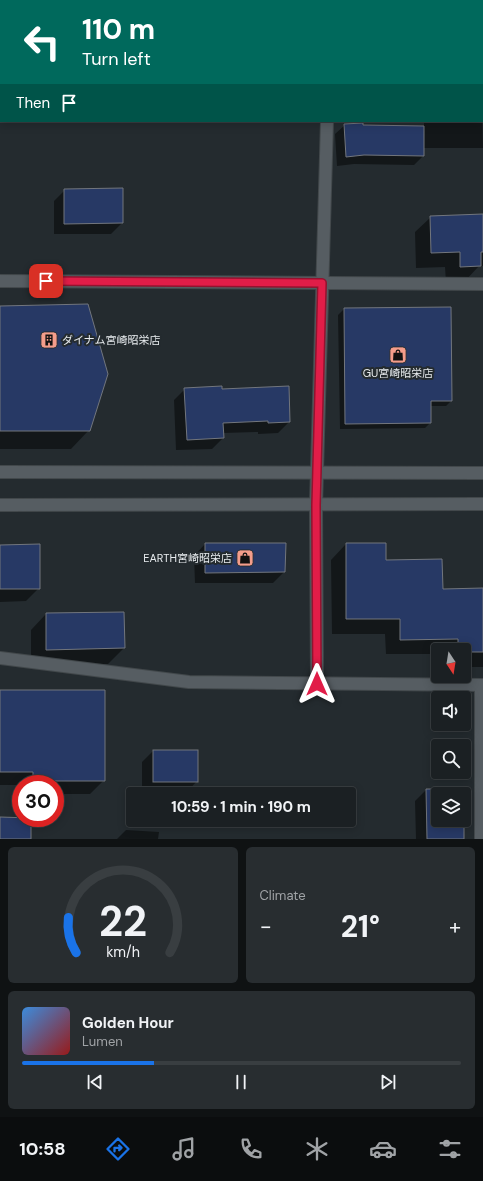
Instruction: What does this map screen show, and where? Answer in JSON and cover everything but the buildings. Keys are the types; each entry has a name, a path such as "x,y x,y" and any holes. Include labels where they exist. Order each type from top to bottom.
{"street":[{"path":"317,684 316,505 327,122"},
{"path":"0,281 483,284"},
{"path":"0,472 483,473"},
{"path":"0,505 483,504"},
{"path":"0,658 189,682 482,685 481,839"}],"place":[{"name":"ダイナム宮崎昭栄店","path":"49,340"},
{"name":"GU宮崎昭栄店","path":"398,355"},
{"name":"EARTH宮崎昭栄店","path":"245,558"}],"route":[{"path":"46,281 322,283 316,505 317,684"}]}
